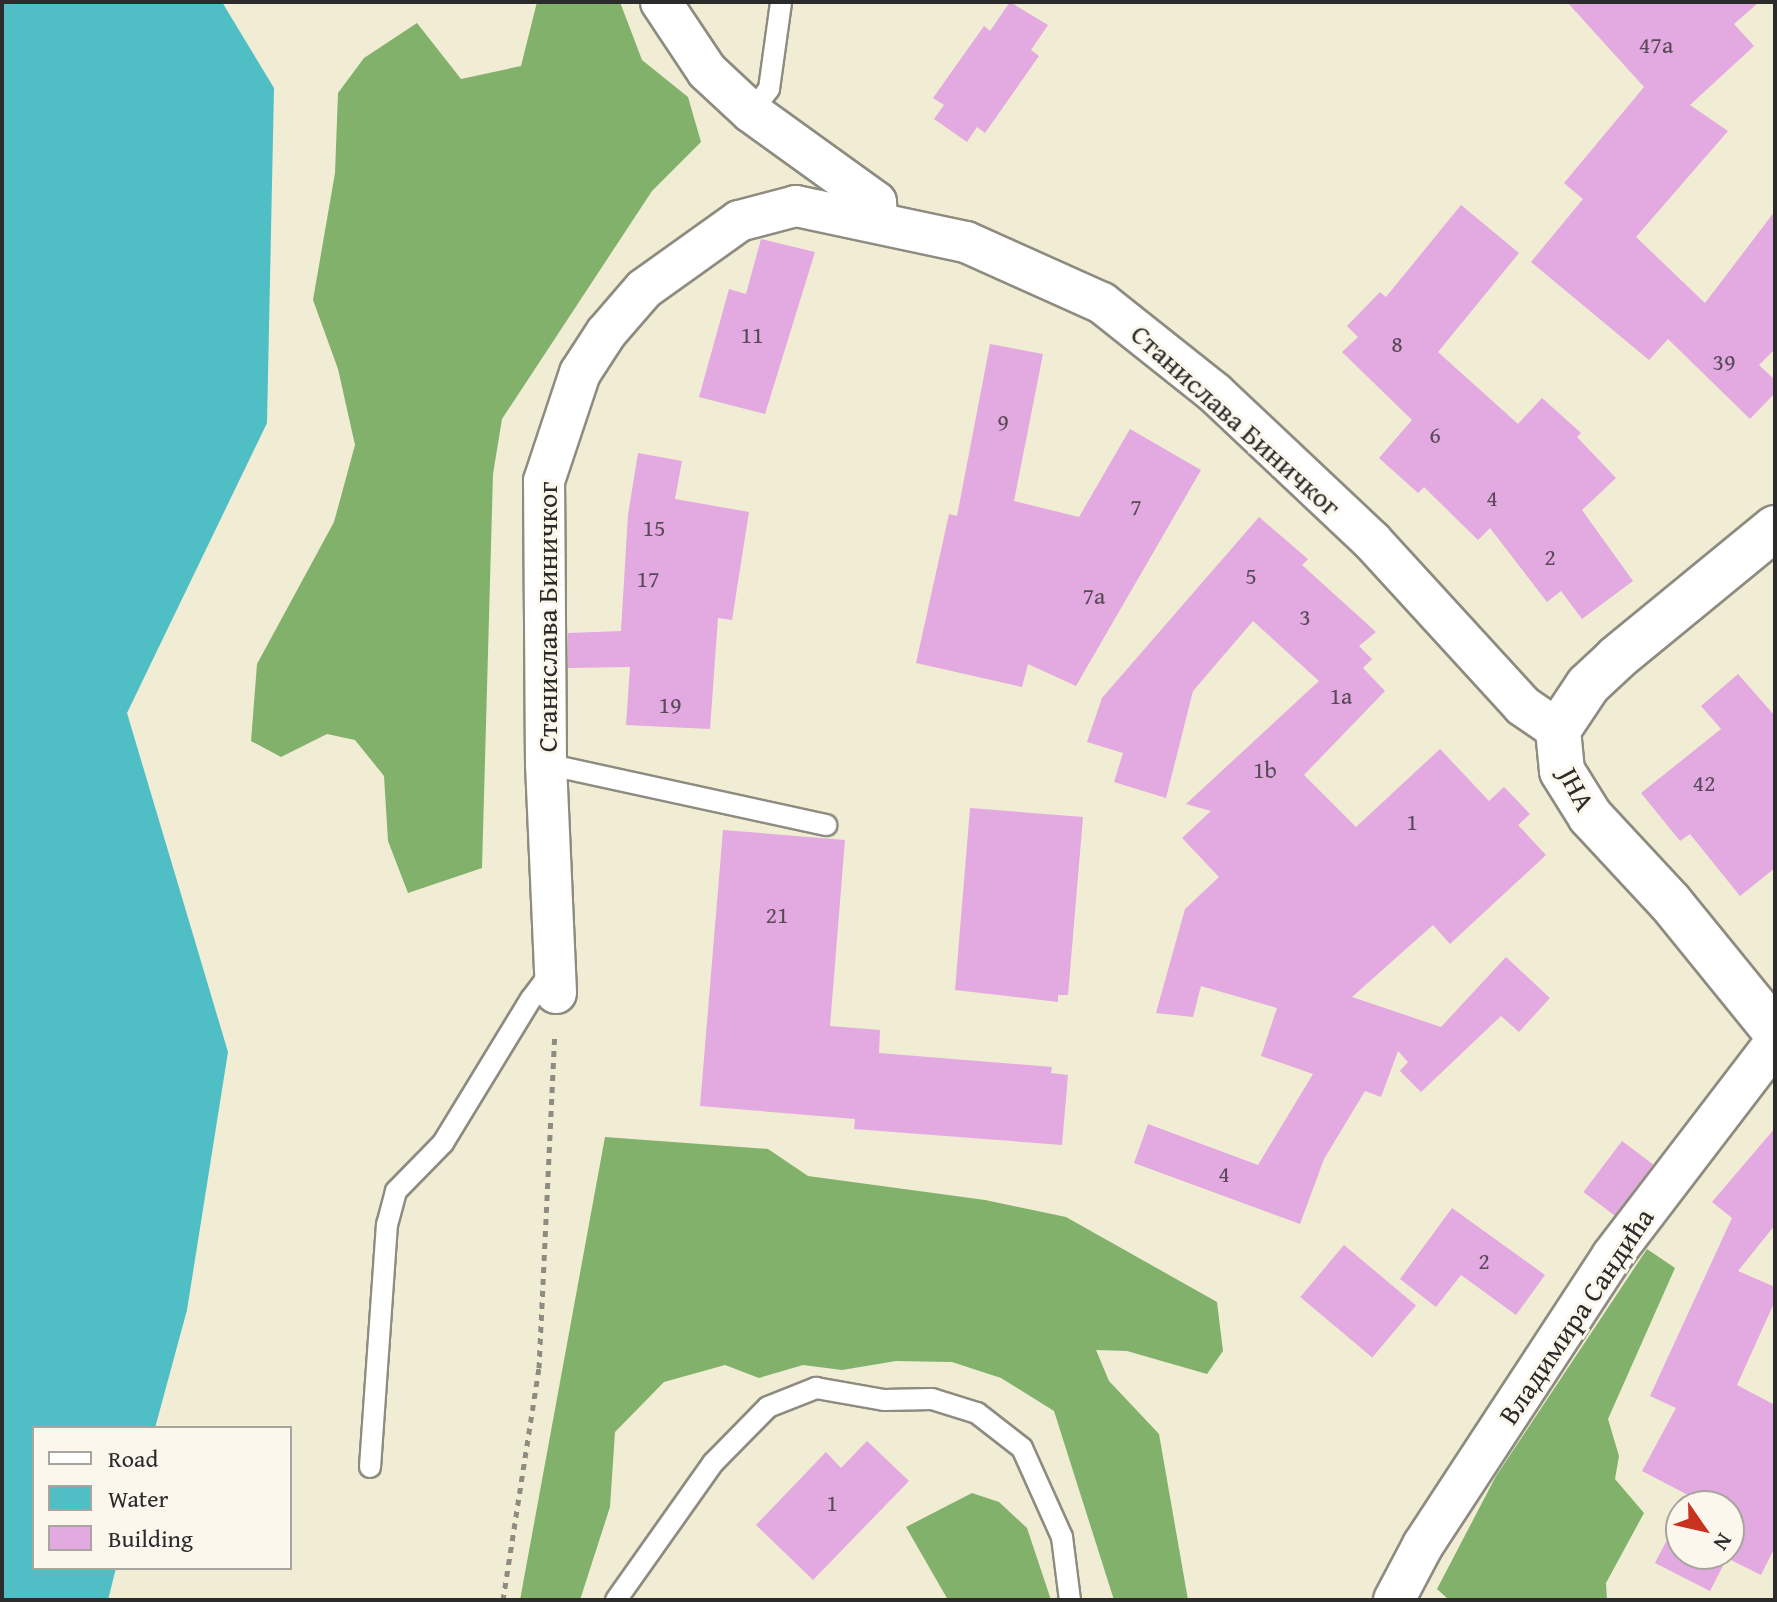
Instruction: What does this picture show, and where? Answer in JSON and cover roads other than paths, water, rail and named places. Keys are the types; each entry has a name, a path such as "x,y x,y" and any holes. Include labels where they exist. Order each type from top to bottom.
{"main road":[{"name":"ЈНА","path":"1775,528 1617,658 1588,685 1558,730 1562,771 1590,816 1670,902 1775,1031"}],"street":[{"path":"661,2 707,71 751,112 876,202 877,221"},
{"name":"Станислава Биничког","path":"556,985 546,764 544,481 580,373 606,333 644,289 739,221 796,206 966,242 1102,303 1215,393 1372,541 1523,706 1558,730"},
{"name":"Владимира Сандића","path":"1394,1600 1423,1545 1612,1256 1775,1043"}],"lane":[{"path":"751,112 769,89 781,2"},
{"path":"546,764 826,825"},
{"path":"370,1467 387,1225 396,1191 443,1143 546,979 556,985"},
{"path":"616,1600 713,1463 768,1407 816,1388 884,1400 932,1399 977,1413 1022,1448 1062,1537 1070,1600"}],"water":[{"path":"2,2 222,2 274,88 267,423 127,713 228,1052 187,1310 156,1426 32,1426 32,1570 116,1570 108,1600 2,1600"}]}
